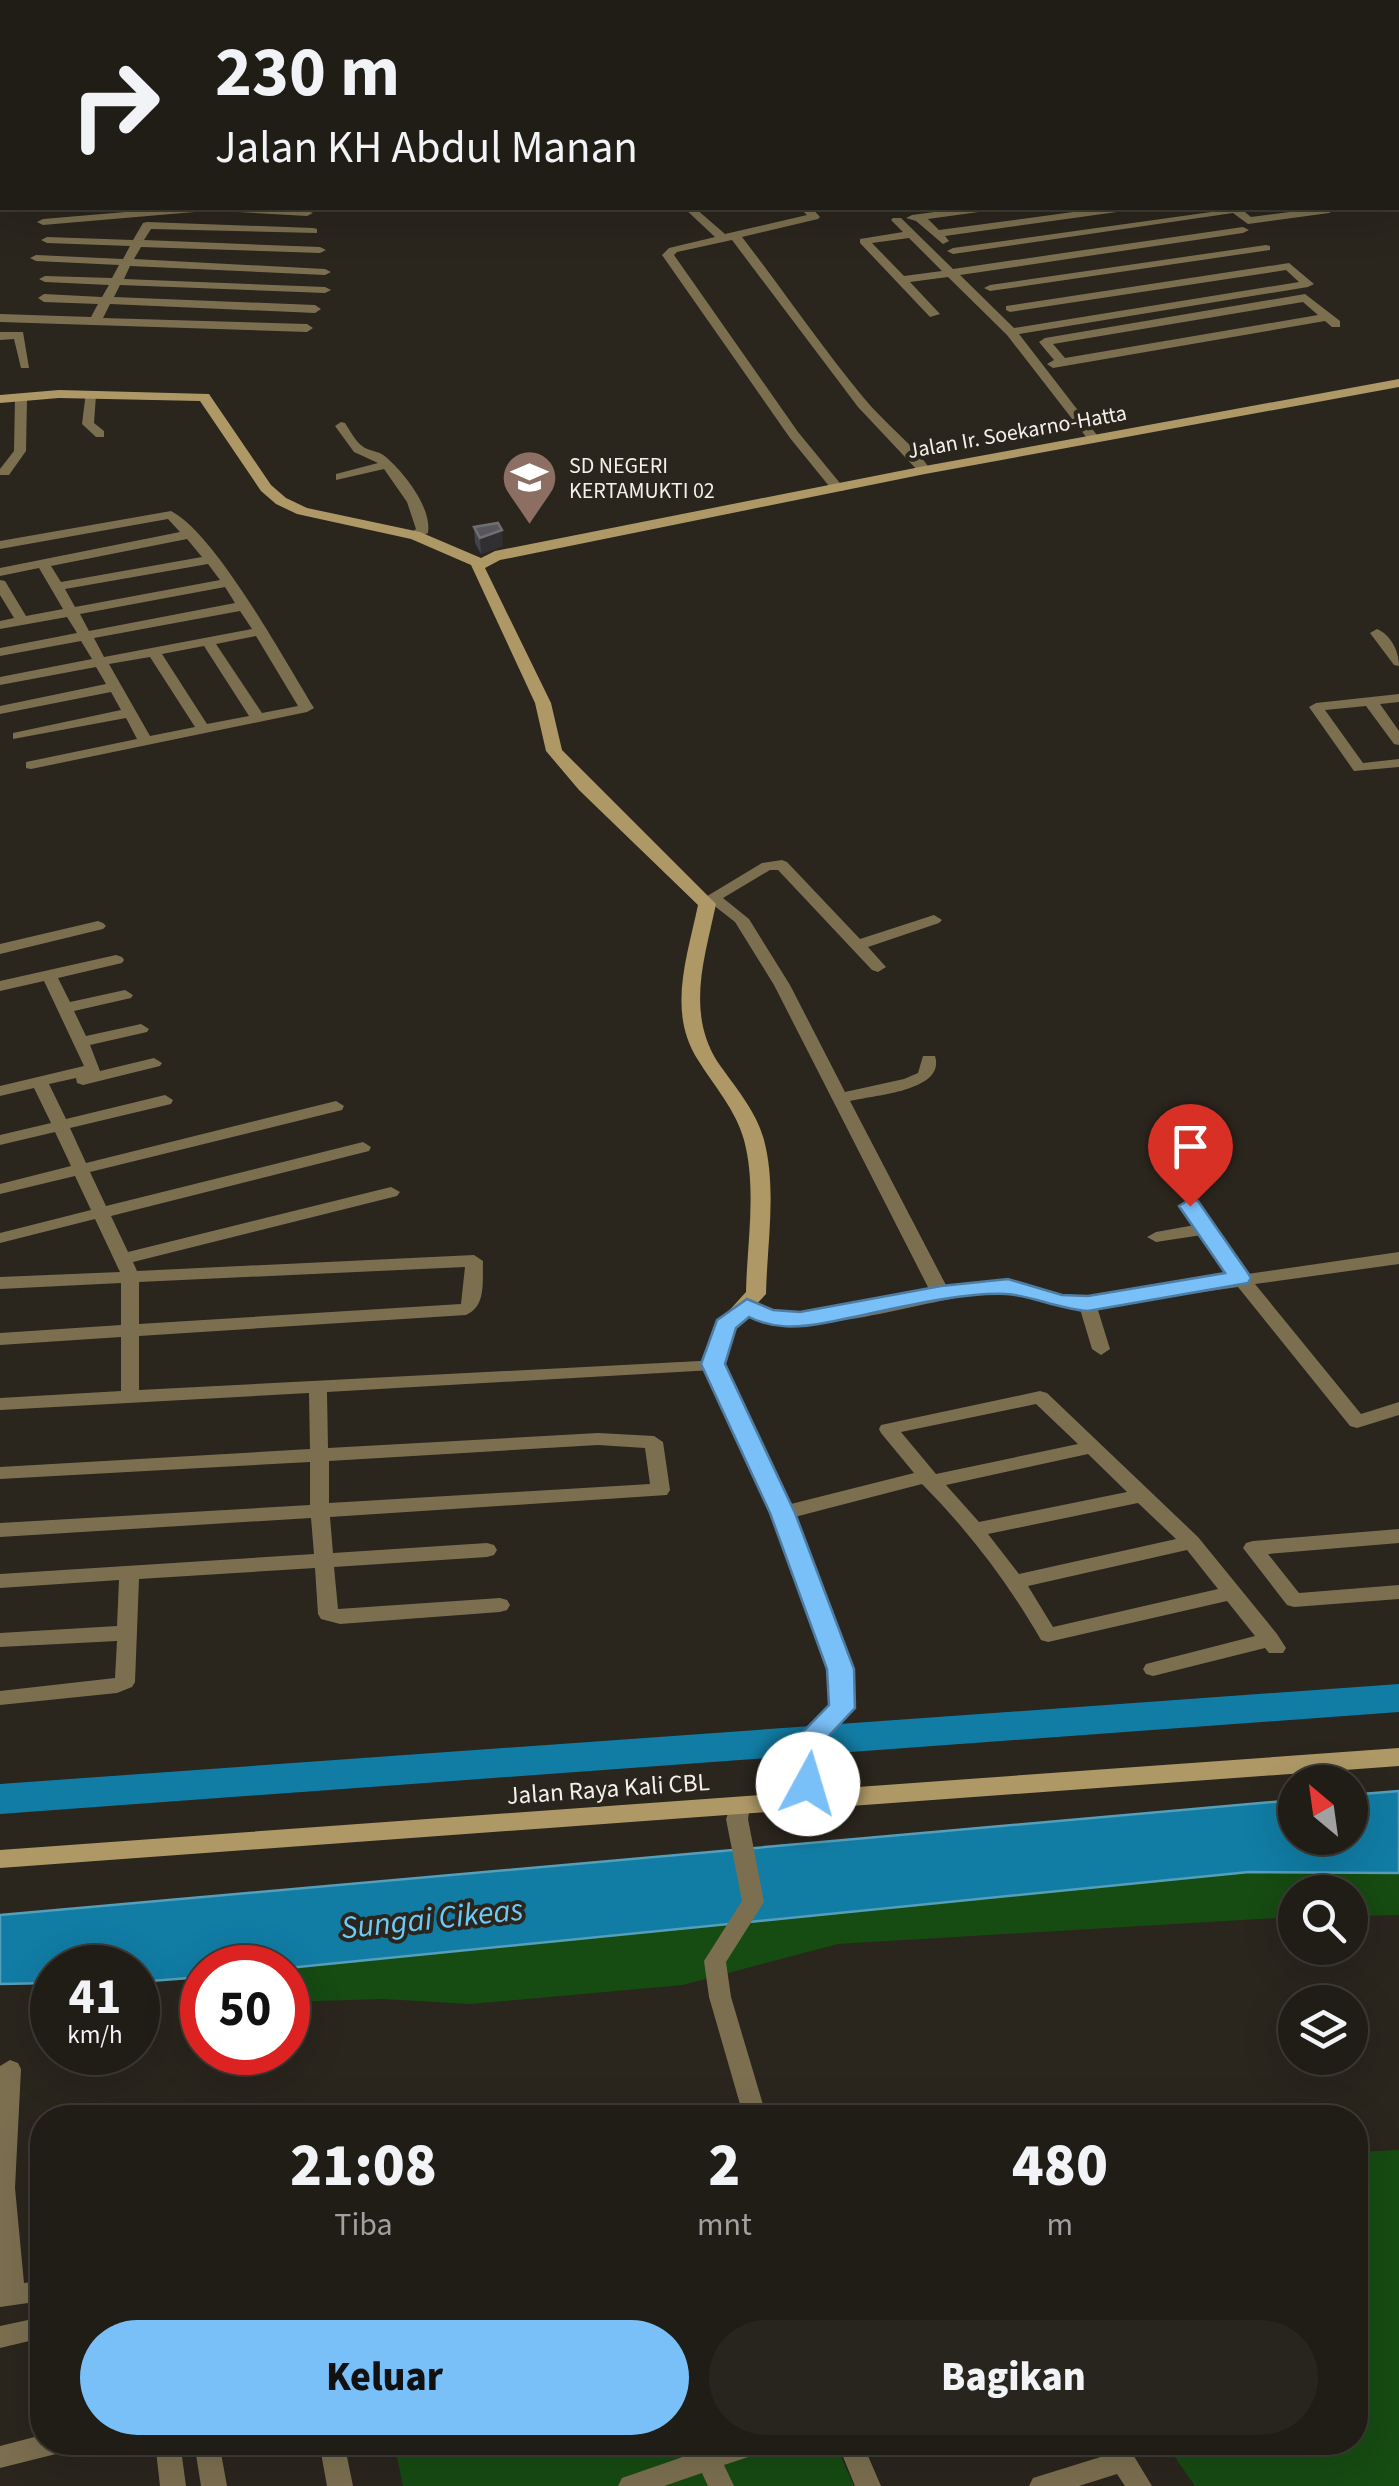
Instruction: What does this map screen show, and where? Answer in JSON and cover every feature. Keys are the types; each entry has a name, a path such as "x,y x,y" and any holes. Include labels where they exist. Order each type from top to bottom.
{"main road":[{"name":"Jalan Ir. Soekarno-Hatta","path":"480,563 644,525 1399,383"},
{"path":"0,399 90,395 204,397 266,488 281,501 302,510 416,536 480,563 478,572 543,703 554,751 636,837 705,897 691,1023 699,1044 752,1135 758,1158 756,1294 726,1325 713,1364 783,1513 840,1669 842,1708 810,1738 808,1784 793,1802"},
{"name":"Jalan Raya Kali CBL","path":"0,1859 738,1812 793,1802 1399,1758"}],"street":[{"path":"43,222 155,210"},
{"path":"96,319 147,225 162,210"},
{"path":"255,210 307,213"},
{"path":"692,210 730,238 854,396 878,424 910,447 925,470"},
{"path":"808,210 814,217 673,250 669,257 794,435 838,488"},
{"path":"971,210 897,220 1011,332 1094,439"},
{"path":"936,234 1088,210 1190,304"},
{"path":"953,252 1231,210 1248,221 1284,212 1330,210"},
{"path":"919,217 1031,329"},
{"path":"70,220 313,232"},
{"path":"902,280 1243,230"},
{"path":"911,234 864,241 934,314"},
{"path":"47,240 320,250"},
{"path":"990,288 1266,248"},
{"path":"36,258 325,272"},
{"path":"1010,308 1289,266 1308,284 1011,332"},
{"path":"45,278 325,290"},
{"path":"44,298 315,309"},
{"path":"1038,366 1331,320 1305,298 1045,342 1062,362"},
{"path":"0,318 307,328"},
{"path":"0,336 19,335 25,365"},
{"path":"90,395 88,424 100,434"},
{"path":"4,472 20,451 20,398"},
{"path":"341,426 361,451 374,454 386,465 424,519 416,536"},
{"path":"340,477 386,465"},
{"path":"0,546 171,515 191,534 243,606 307,708 31,765"},
{"path":"0,572 191,534"},
{"path":"56,587 209,560"},
{"path":"43,563 146,741"},
{"path":"0,626 226,583"},
{"path":"2,592 22,621"},
{"path":"0,652 243,606"},
{"path":"0,680 257,632"},
{"path":"1377,632 1399,662"},
{"path":"207,641 258,718"},
{"path":"153,651 202,729"},
{"path":"0,710 114,687"},
{"path":"1399,698 1316,707 1359,768 1399,763"},
{"path":"1370,701 1399,741"},
{"path":"18,736 130,713"},
{"path":"705,897 767,866 782,865 878,967"},
{"path":"705,897 741,919 753,936 800,1018 941,1294"},
{"path":"858,945 934,920"},
{"path":"0,949 98,926"},
{"path":"0,1002 5,996 0,987 116,960"},
{"path":"42,1086 94,1069 49,975"},
{"path":"65,1008 126,995"},
{"path":"82,1042 140,1029"},
{"path":"839,1098 919,1079 929,1068 929,1059"},
{"path":"0,1092 154,1063"},
{"path":"42,1086 128,1266 130,1396"},
{"path":"0,1140 165,1100"},
{"path":"0,1189 336,1106"},
{"path":"0,1238 363,1146"},
{"path":"128,1266 390,1192"},
{"path":"1190,1206 1240,1278 1357,1422 1399,1408"},
{"path":"1156,1237 1207,1229"},
{"path":"742,1311 800,1320 1008,1286 1061,1302 1088,1303 1399,1258"},
{"path":"0,1283 128,1266 474,1262 472,1302 466,1309 0,1339"},
{"path":"1088,1303 1101,1349"},
{"path":"0,1404 713,1364"},
{"path":"318,1386 325,1610 334,1618 500,1605"},
{"path":"1153,1669 1273,1643 1234,1592 1191,1542 1040,1397 888,1429 1015,1582 1048,1635 1234,1592"},
{"path":"0,1473 588,1439 654,1442 660,1490 0,1530"},
{"path":"783,1513 1093,1447"},
{"path":"974,1530 1139,1496"},
{"path":"1399,1536 1253,1548 1294,1600 1399,1592"},
{"path":"1015,1582 1191,1542"},
{"path":"0,1581 486,1550"},
{"path":"0,1698 120,1685 126,1680 130,1573"},
{"path":"0,1640 126,1632"},
{"path":"738,1812 753,1902 716,1961 720,1998 752,2105"},
{"path":"7,2296 3,2188 10,2069"},
{"path":"0,2337 30,2331"},
{"path":"0,2457 30,2450"},
{"path":"169,2455 173,2486"},
{"path":"208,2455 214,2486"},
{"path":"333,2455 340,2486"},
{"path":"631,2486 723,2455"},
{"path":"854,2455 868,2486"},
{"path":"709,2460 721,2486"},
{"path":"1042,2486 1118,2460 1128,2464 1139,2486"}],"green space":[{"path":"1249,1872 1399,1873 1399,1915 1368,1916 1368,1875 1278,1875 1278,1918 838,1944 683,1985 471,2004 382,1999 310,2001 310,1966"},
{"path":"1399,2150 1399,2486 1195,2486 1173,2455 1368,2455 1368,2151"},
{"path":"397,2455 840,2455 854,2486 403,2486"}],"water":[{"name":"Sungai Cikeas","path":"1399,1791 1399,1873 1249,1872 310,1966 310,1945 180,1945 180,1979 160,1980 160,1945 30,1945 30,1983 0,1984 0,1915 1278,1802 1278,1855 1368,1855 1368,1794"}],"building":[{"path":"498,523 502,530 480,538 474,527"}],"waterway":[{"path":"0,1799 1399,1698"}],"place":[{"name":"SD NEGERI KERTAMUKTI 02","path":"530,527"}],"route":[{"path":"808,1784 810,1738 842,1708 840,1669 783,1513 713,1364 726,1325 747,1306 756,1314 800,1320 1008,1286 1061,1302 1088,1303 1240,1278 1190,1206"}]}
